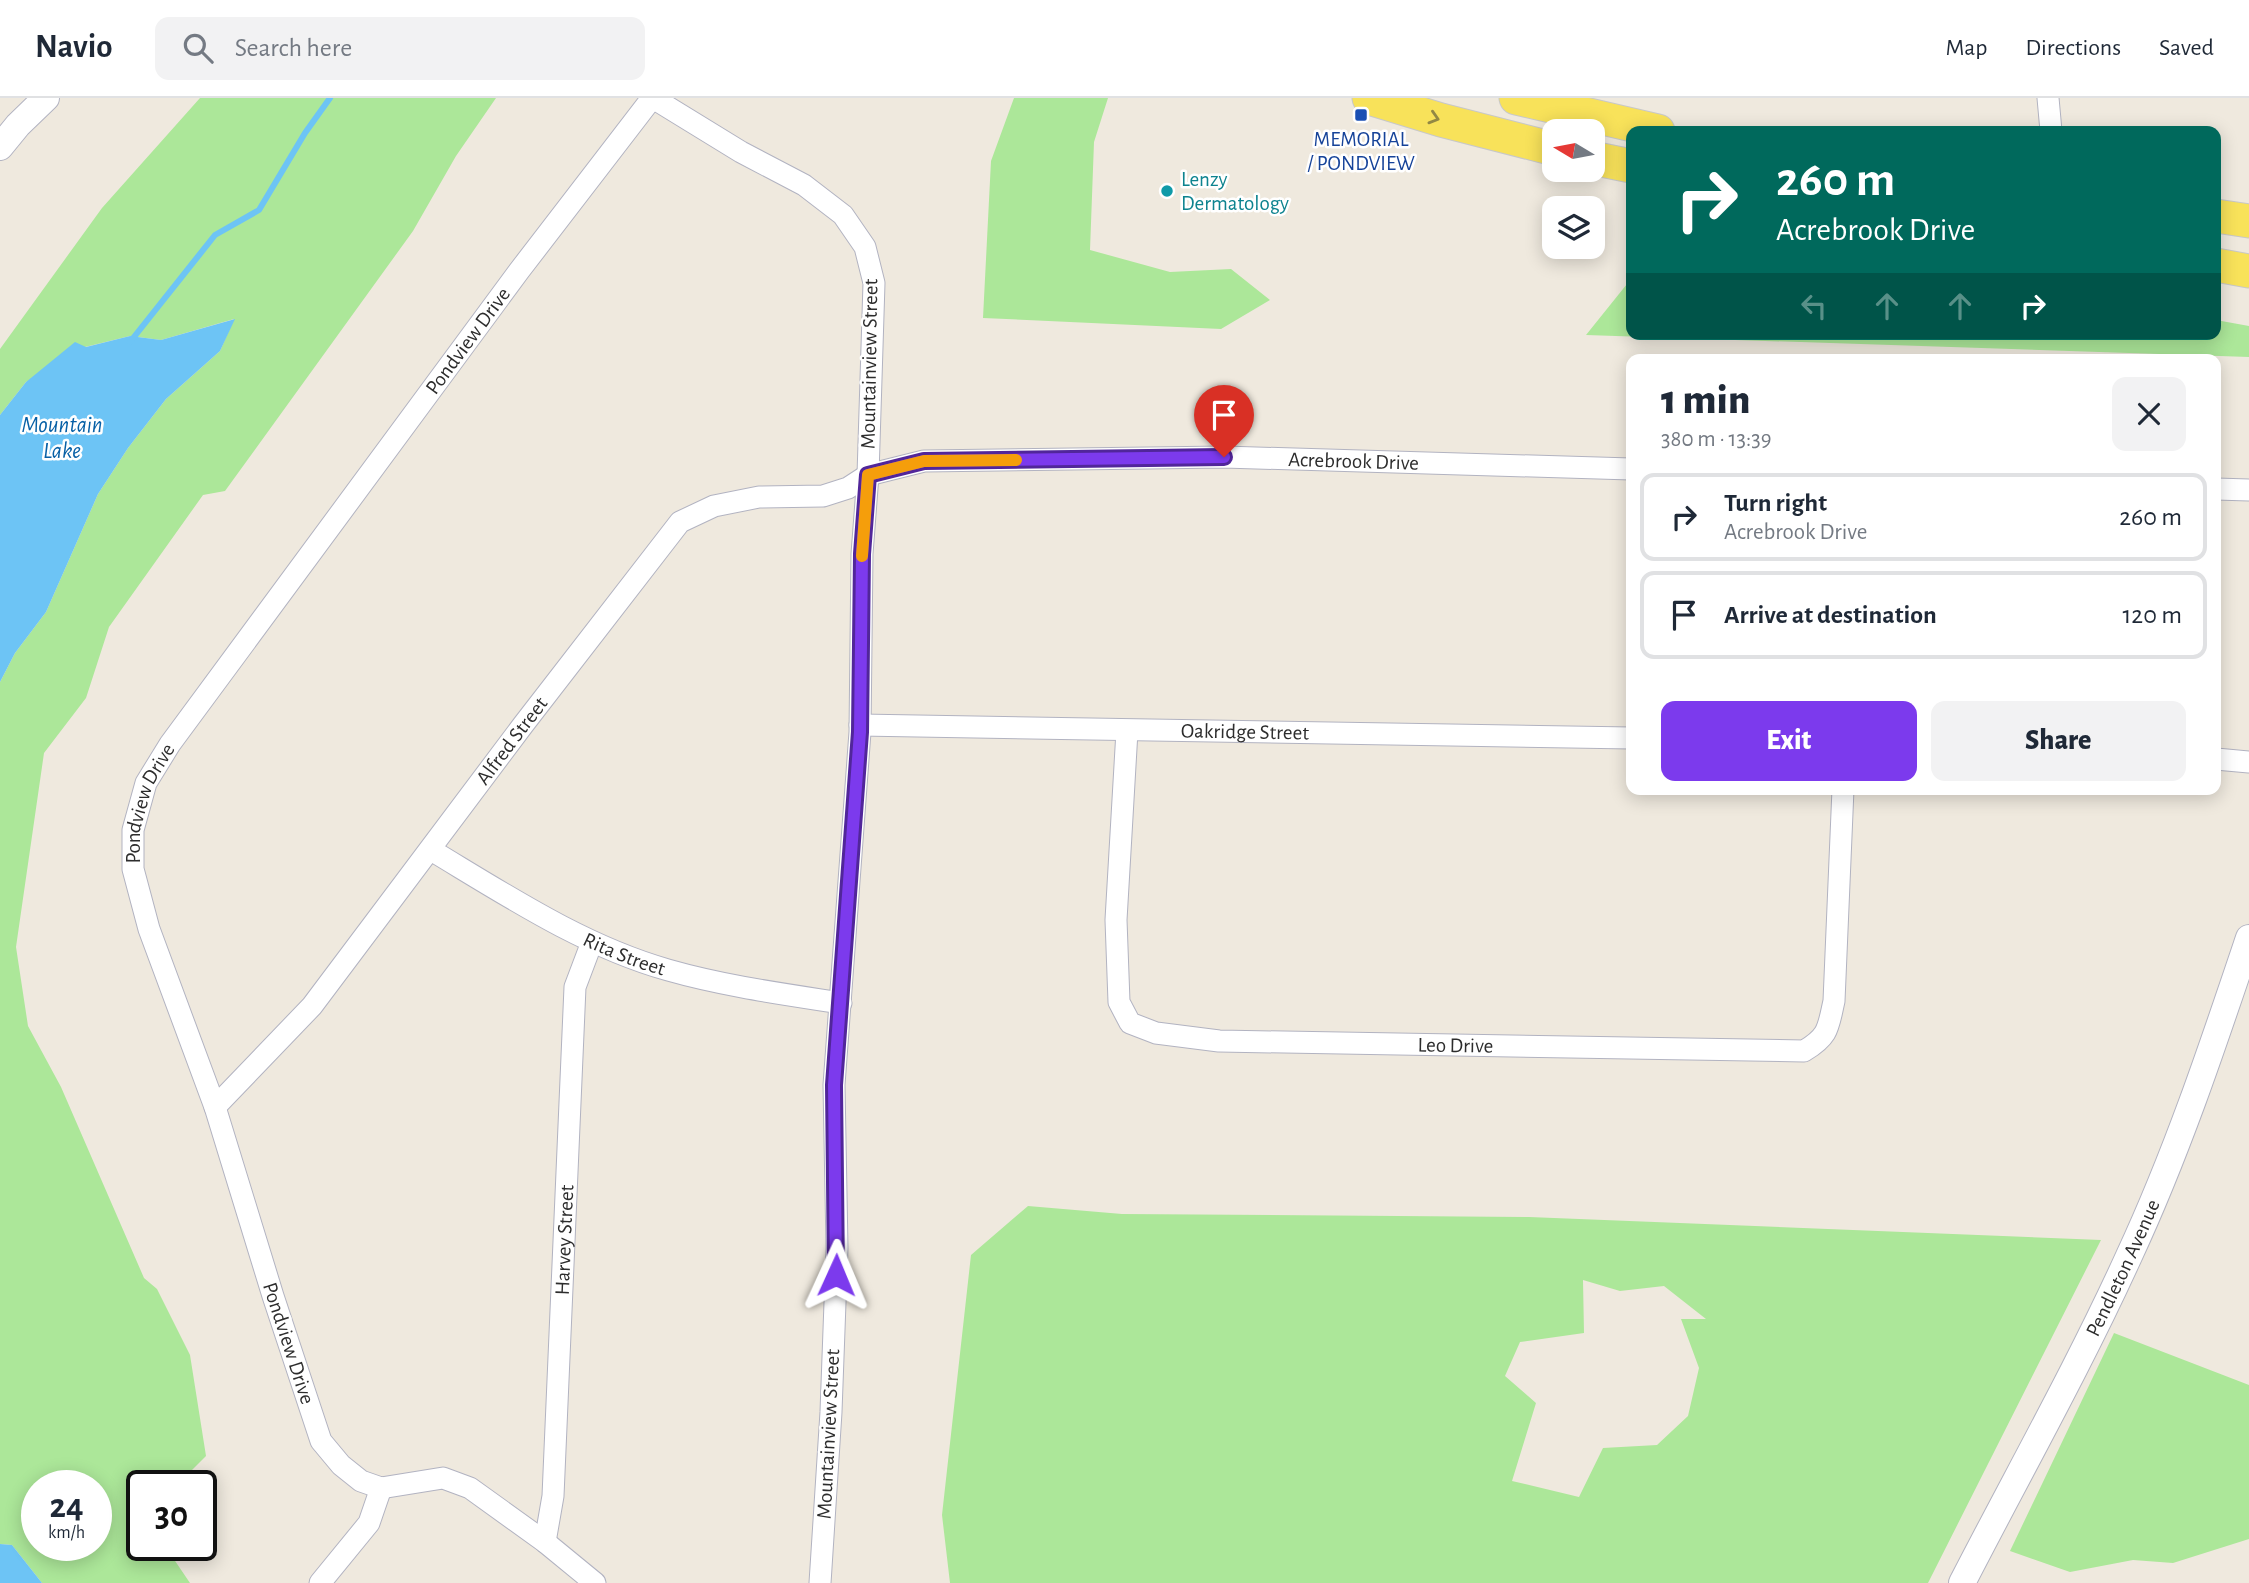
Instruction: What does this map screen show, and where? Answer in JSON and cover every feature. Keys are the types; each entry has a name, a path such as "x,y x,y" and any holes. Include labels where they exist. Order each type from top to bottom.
{"main road":[{"path":"1369,98 1542,146"},
{"path":"1516,98 1636,126"},
{"path":"1605,161 1626,165"},
{"path":"2221,217 2249,221"},
{"path":"2221,266 2249,271"}],"street":[{"path":"0,147 46,98"},
{"name":"Mountainview Street","path":"653,98 741,152 804,185 843,215 865,247 874,283 868,475 862,554 860,725 834,1085 837,1248 831,1412 820,1583"},
{"name":"Pondview Drive","path":"381,1488 361,1481 341,1465 321,1441 215,1107 149,929 133,869 134,830 146,783 170,744 519,271 653,98"},
{"path":"2048,98 2051,126"},
{"name":"Acrebrook Drive","path":"868,475 924,461 1224,457 1626,469"},
{"name":"Alfred Street","path":"215,1107 312,1006 523,725 680,522 714,506 759,497 823,496 848,488 868,475"},
{"path":"2221,489 2249,491"},
{"name":"Oakridge Street","path":"860,725 1626,738"},
{"name":"Leo Drive","path":"1128,731 1116,920 1119,1002 1130,1023 1156,1033 1219,1041 1804,1051 1821,1041 1829,1026 1834,1001 1843,795"},
{"path":"2221,759 2249,762"},
{"name":"Rita Street","path":"431,850 592,942 667,970 754,990 841,1003"},
{"name":"Pendleton Avenue","path":"1962,1583 2083,1352 2135,1244 2204,1072 2249,938"},
{"name":"Harvey Street","path":"545,1542 552,1496 575,987 592,942"},
{"path":"320,1583 369,1524 381,1488 443,1478 470,1488 545,1542 595,1583"}],"green space":[{"path":"200,98 496,98 456,156 413,231 225,491 203,495 109,627 86,698 44,753 16,947 28,1026 61,1087 144,1278 157,1289 190,1355 206,1456 192,1470 126,1470 126,1561 175,1561 190,1583 42,1583 25,1561 112,1561 112,1470 21,1470 21,1556 12,1545 0,1544 0,682 15,653 46,612 98,494 128,448 166,399 220,351 234,319 161,340 130,336 85,347 26,382 0,415 0,349 102,208"},
{"path":"1014,98 1108,98 1094,142 1090,250 1170,272 1231,269 1270,300 1221,329 983,318 991,161"},
{"path":"1626,285 1626,336 1586,335"},
{"path":"2221,321 2249,326 2249,357 1737,340 2221,340"},
{"path":"1028,1206 1122,1214 1529,1217 2101,1240 1928,1583 950,1583 942,1515 971,1255","holes":["1583,1280 1620,1291 1664,1286 1706,1319 1681,1319 1699,1368 1688,1416 1657,1445 1603,1448 1579,1497 1512,1481 1536,1403 1505,1376 1520,1342 1584,1333"]},
{"path":"2114,1333 2249,1385 2249,1539 2173,1563 2133,1560 2070,1572 2010,1551"}],"water":[{"name":"Mountain Lake","path":"235,319 220,351 166,399 128,448 98,494 46,612 15,653 0,682 0,415 26,382 75,342 86,347 130,336 161,340"},
{"path":"0,1544 12,1545 21,1556 21,1561 25,1561 42,1583 0,1583"}],"waterway":[{"path":"130,342 215,235 259,210 305,133 330,98"}],"slow traffic":[{"path":"862,556 868,475 924,461 1016,460"}],"place":[{"name":"MEMORIAL / PONDVIEW","path":"1361,115"},
{"name":"Lenzy Dermatology","path":"1167,191"}],"route":[{"path":"836,1275 834,1085 860,732 862,554 868,475 924,461 1224,457"}]}
